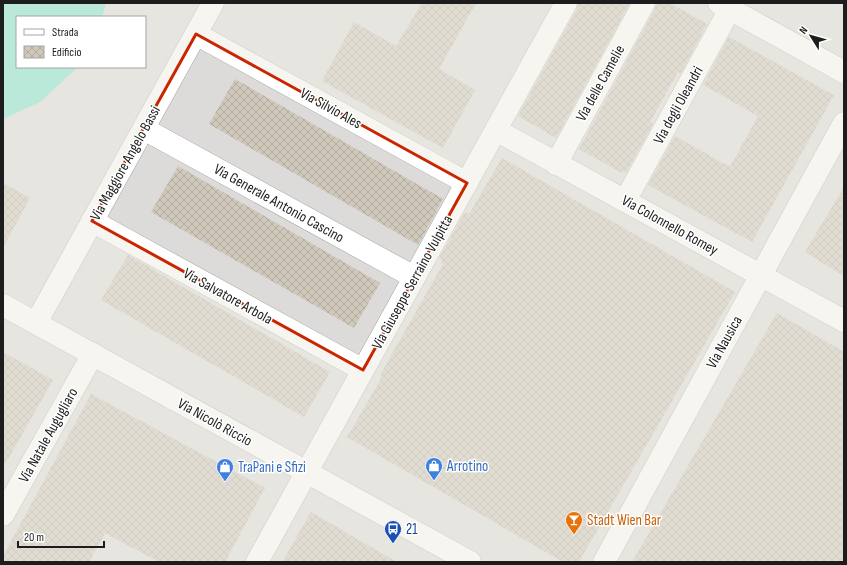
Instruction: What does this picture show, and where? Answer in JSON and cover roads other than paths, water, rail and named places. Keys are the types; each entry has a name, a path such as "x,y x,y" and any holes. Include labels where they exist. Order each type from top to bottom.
{"street":[{"name":"Via Maggiore Angelo Bassi","path":"36,323 213,3"},
{"name":"Via Giuseppe Serraino Vulpitta","path":"257,562 566,3"},
{"name":"Via delle Camelie","path":"556,164 644,3"},
{"path":"725,6 844,72"},
{"name":"Via degli Oleandri","path":"625,201 725,6"},
{"name":"Via Silvio Ales","path":"196,34 467,183"},
{"name":"Via Nausica","path":"604,562 844,122"},
{"name":"Via Generale Antonio Cascino","path":"144,129 414,277"},
{"name":"Via Colonnello Romey","path":"496,130 844,321"},
{"name":"Via Salvatore Arbola","path":"92,222 363,370"},
{"name":"Via Nicolò Riccio","path":"3,305 470,562"},
{"name":"Via Natale Augugliaro","path":"3,515 93,354"}],"place":[{"name":"Arrotino","path":"434,481"},
{"name":"TraPani e Sfizi","path":"225,482"},
{"name":"Stadt Wien Bar","path":"574,535"},
{"name":"21","path":"393,544"}]}
